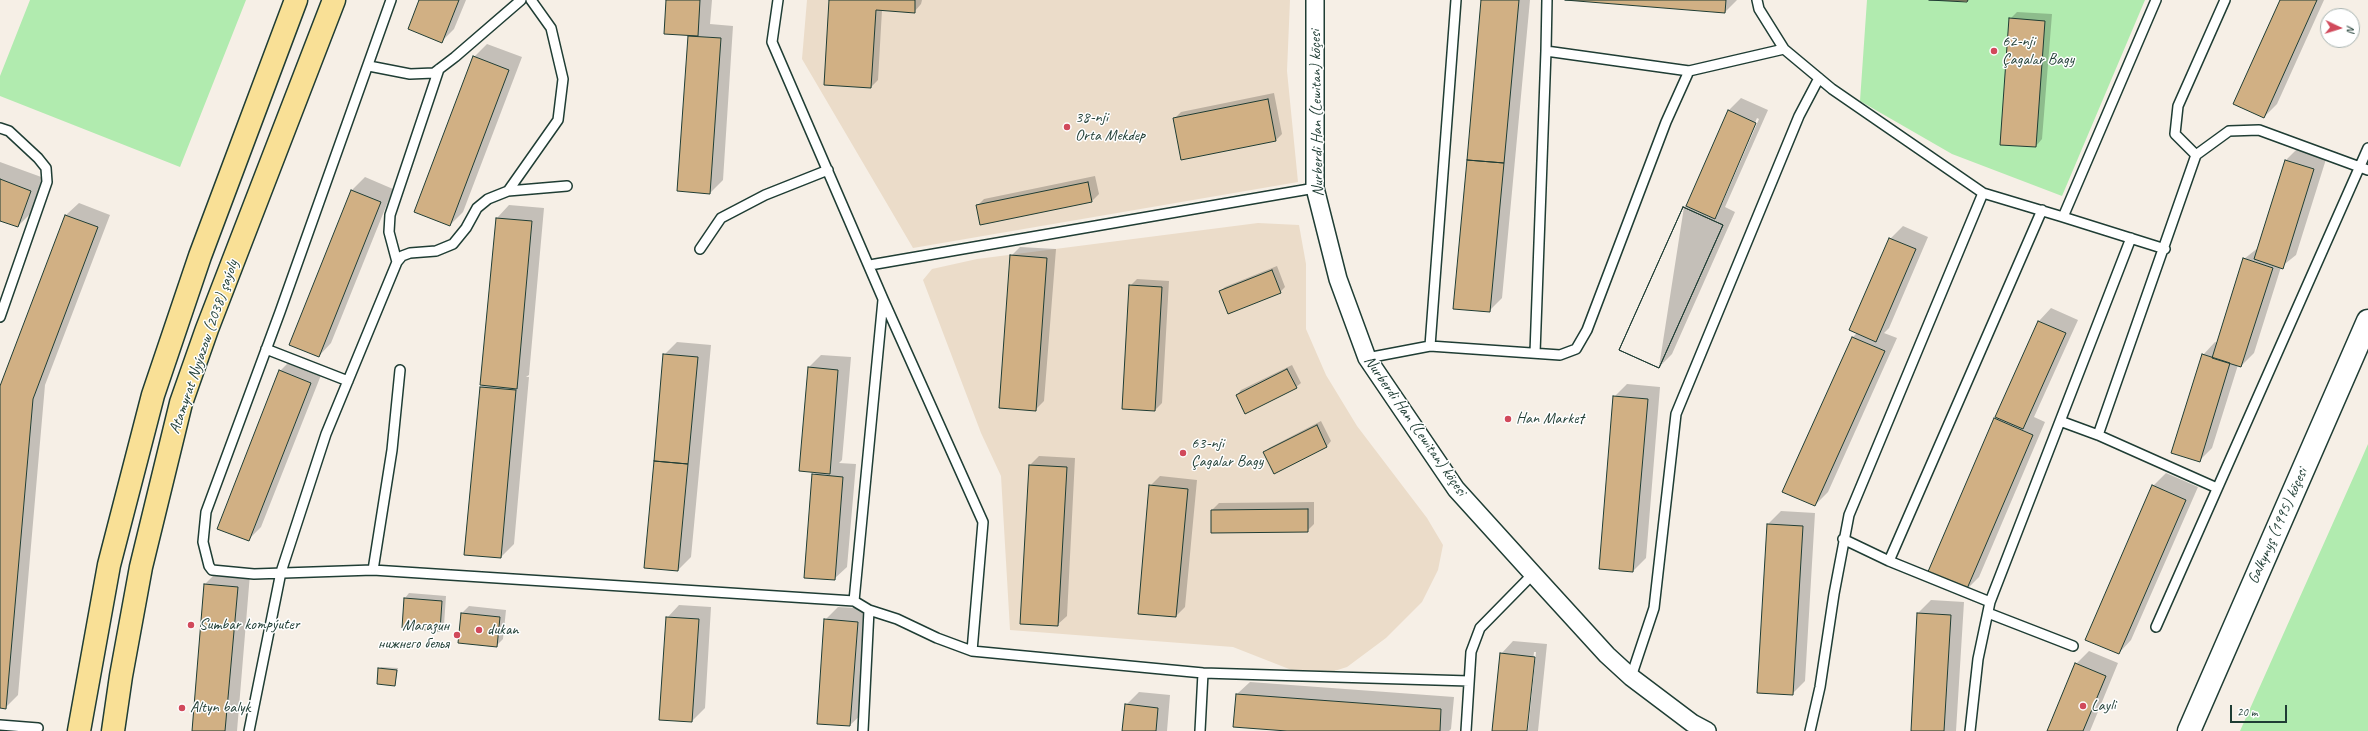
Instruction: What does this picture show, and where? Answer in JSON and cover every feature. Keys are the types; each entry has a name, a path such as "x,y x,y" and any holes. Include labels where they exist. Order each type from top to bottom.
{"main road":[{"name":"Atamyrat Nyýazow (2038) şaýoly","path":"79,731 109,565 153,395 200,256 296,0"},
{"name":"Atamyrat Nyýazow (2038) şaýoly","path":"113,731 121,676 141,567 181,403 207,329 334,0"},
{"name":"Galkynyş (1995) köçesi","path":"2189,731 2368,321"},
{"name":"Galkynyş (1995) köçesi","path":"2205,731 2368,355"}],"street":[{"name":"Nurberdi Han (Lewitan) köçesi","path":"1315,0 1315,188 1338,278 1367,358 1456,489 1607,655 1631,677 1697,728"}],"lane":[{"path":"391,0 369,66 206,512 203,542 208,566 212,570 254,574 373,570 854,601 869,610 897,619 972,651 1203,673 1469,681"},
{"path":"369,66 420,75 434,73 495,24 521,0"},
{"path":"508,191 558,120 563,79 551,28 532,0"},
{"path":"778,0 772,42 870,265 883,299 983,522 972,651"},
{"path":"1430,346 1456,0"},
{"path":"1535,353 1547,0"},
{"path":"1757,0 1759,9 1784,48 1818,78 1983,193 2165,249"},
{"path":"2063,217 2156,0"},
{"path":"2196,155 2175,134 2178,106 2225,0"},
{"path":"1546,51 1689,71 1784,48"},
{"path":"397,262 389,232 390,214 439,68"},
{"path":"1367,358 1430,346 1560,355 1576,349 1587,330 1666,122 1689,71"},
{"path":"1631,677 1654,608 1676,414 1799,116 1818,78"},
{"path":"0,128 9,131 38,158 46,168 47,182 0,318"},
{"path":"2098,435 2165,249 2196,155 2229,131 2259,130 2364,168"},
{"path":"2156,627 2217,488 2364,168 2368,148"},
{"path":"700,249 721,218 765,194 828,170"},
{"path":"249,731 281,572 326,434 397,262 402,256 410,253 436,251 453,244 466,228 477,208 488,199 508,191 567,186"},
{"path":"870,265 1315,188"},
{"path":"1810,731 1820,687 1843,539 1860,485 1983,193"},
{"path":"1889,561 2042,210"},
{"path":"1970,731 1978,659 1990,602 2131,238"},
{"path":"854,601 883,299"},
{"path":"266,350 348,381"},
{"path":"373,570 392,450 400,370"},
{"path":"2060,421 2098,435 2217,488"},
{"path":"1843,539 1889,561 1990,602"},
{"path":"1466,731 1471,652 1480,628 1533,574"},
{"path":"863,731 869,610"},
{"path":"1988,613 2073,646"},
{"path":"1200,731 1203,673"},
{"path":"0,725 22,729 38,728"}],"shaded area":[{"name":"38-nji Orta Mekdep","path":"807,0 1290,0 1287,71 1298,182 913,248 802,59"},
{"name":"63-nji Çagalar Bagy","path":"1258,223 1299,225 1306,264 1306,329 1326,375 1357,426 1427,518 1443,545 1438,570 1422,602 1386,638 1347,667 1312,678 1233,647 1010,630 1001,476 981,433 923,280 932,269 977,259"}],"green space":[{"path":"30,0 246,0 180,167 0,96 0,76"},
{"name":"62-nji Çagalar Bagy","path":"1867,0 2145,0 2062,196 1952,154 1860,101"},
{"path":"2368,444 2368,731 2240,731 2358,467"}],"building":[{"path":"419,0 459,0 442,43 408,29"},
{"path":"666,0 700,0 698,36 664,34"},
{"path":"829,0 915,0 915,13 876,10 871,88 824,85"},
{"path":"1481,0 1519,0 1504,163 1467,160"},
{"path":"1565,0 1726,0 1725,13"},
{"path":"1929,0 1968,0 1967,2"},
{"path":"2280,0 2317,0 2264,118 2233,104"},
{"path":"2009,18 2045,21 2036,147 2000,145"},
{"path":"688,36 721,38 710,194 677,191"},
{"path":"473,56 509,70 450,226 414,212"},
{"path":"1268,99 1276,141 1181,160 1173,118"},
{"path":"1728,110 1756,123 1715,219 1686,206"},
{"path":"1467,160 1504,163 1490,312 1453,309"},
{"path":"2285,160 2314,169 2283,269 2254,259"},
{"path":"0,179 31,191 18,227 0,221"},
{"path":"1088,182 1092,202 980,225 976,205"},
{"path":"351,190 381,202 319,357 289,345"},
{"path":"1683,207 1723,225 1659,368 1619,350"},
{"path":"1683,207 1723,225 1659,368 1619,350"},
{"path":"65,215 98,227 33,399 6,709 0,708 0,386"},
{"path":"496,218 532,221 517,389 480,385"},
{"path":"1889,238 1916,249 1876,342 1849,330"},
{"path":"1010,255 1047,258 1036,411 999,408"},
{"path":"2243,258 2273,268 2241,367 2212,358"},
{"path":"1272,270 1281,293 1228,314 1219,291"},
{"path":"1129,285 1162,287 1155,411 1122,409"},
{"path":"2038,321 2066,333 2023,429 1995,417"},
{"path":"1852,337 1885,351 1815,506 1782,492"},
{"path":"663,354 698,357 688,464 654,461"},
{"path":"2202,354 2230,363 2200,462 2171,453"},
{"path":"808,367 838,370 830,474 799,471"},
{"path":"1287,369 1297,388 1245,414 1236,395"},
{"path":"279,370 311,383 249,541 217,529"},
{"path":"480,387 516,390 501,558 464,555"},
{"path":"1613,396 1648,399 1633,572 1599,569"},
{"path":"1994,418 2033,435 1966,591 1927,574"},
{"path":"1317,425 1327,447 1274,474 1263,452"},
{"path":"654,461 688,464 678,571 644,568"},
{"path":"1029,465 1067,467 1058,626 1020,624"},
{"path":"812,474 843,477 835,580 804,578"},
{"path":"1149,485 1188,489 1176,617 1138,614"},
{"path":"2152,485 2186,500 2119,654 2085,640"},
{"path":"1308,509 1308,532 1211,533 1211,510"},
{"path":"1767,524 1803,526 1793,695 1757,693"},
{"path":"204,584 238,587 225,731 192,731"},
{"path":"404,598 442,601 440,631 402,628"},
{"name":"dukan","path":"461,613 500,617 497,647 458,643"},
{"path":"1917,613 1951,615 1944,731 1911,731"},
{"path":"666,617 699,619 692,722 659,720"},
{"path":"824,619 858,622 850,726 817,724"},
{"path":"1500,653 1535,657 1527,731 1492,731"},
{"path":"2075,663 2106,676 2083,731 2047,731"},
{"path":"378,668 397,670 395,686 377,684"},
{"path":"1236,694 1441,709 1440,731 1287,731 1233,727"},
{"path":"1125,704 1158,708 1156,731 1122,731"}],"place":[{"name":"62-nji Çagalar Bagy","path":"1994,51"},
{"name":"38-nji Orta Mekdep","path":"1067,127"},
{"name":"Han Market","path":"1508,419"},
{"name":"63-nji Çagalar Bagy","path":"1183,453"},
{"name":"Sumbar kompýuter","path":"191,625"},
{"name":"dukan","path":"479,630"},
{"name":"Магазин нижнего белья","path":"457,635"},
{"name":"Layli","path":"2083,706"},
{"name":"Altyn balyk","path":"182,708"}]}
